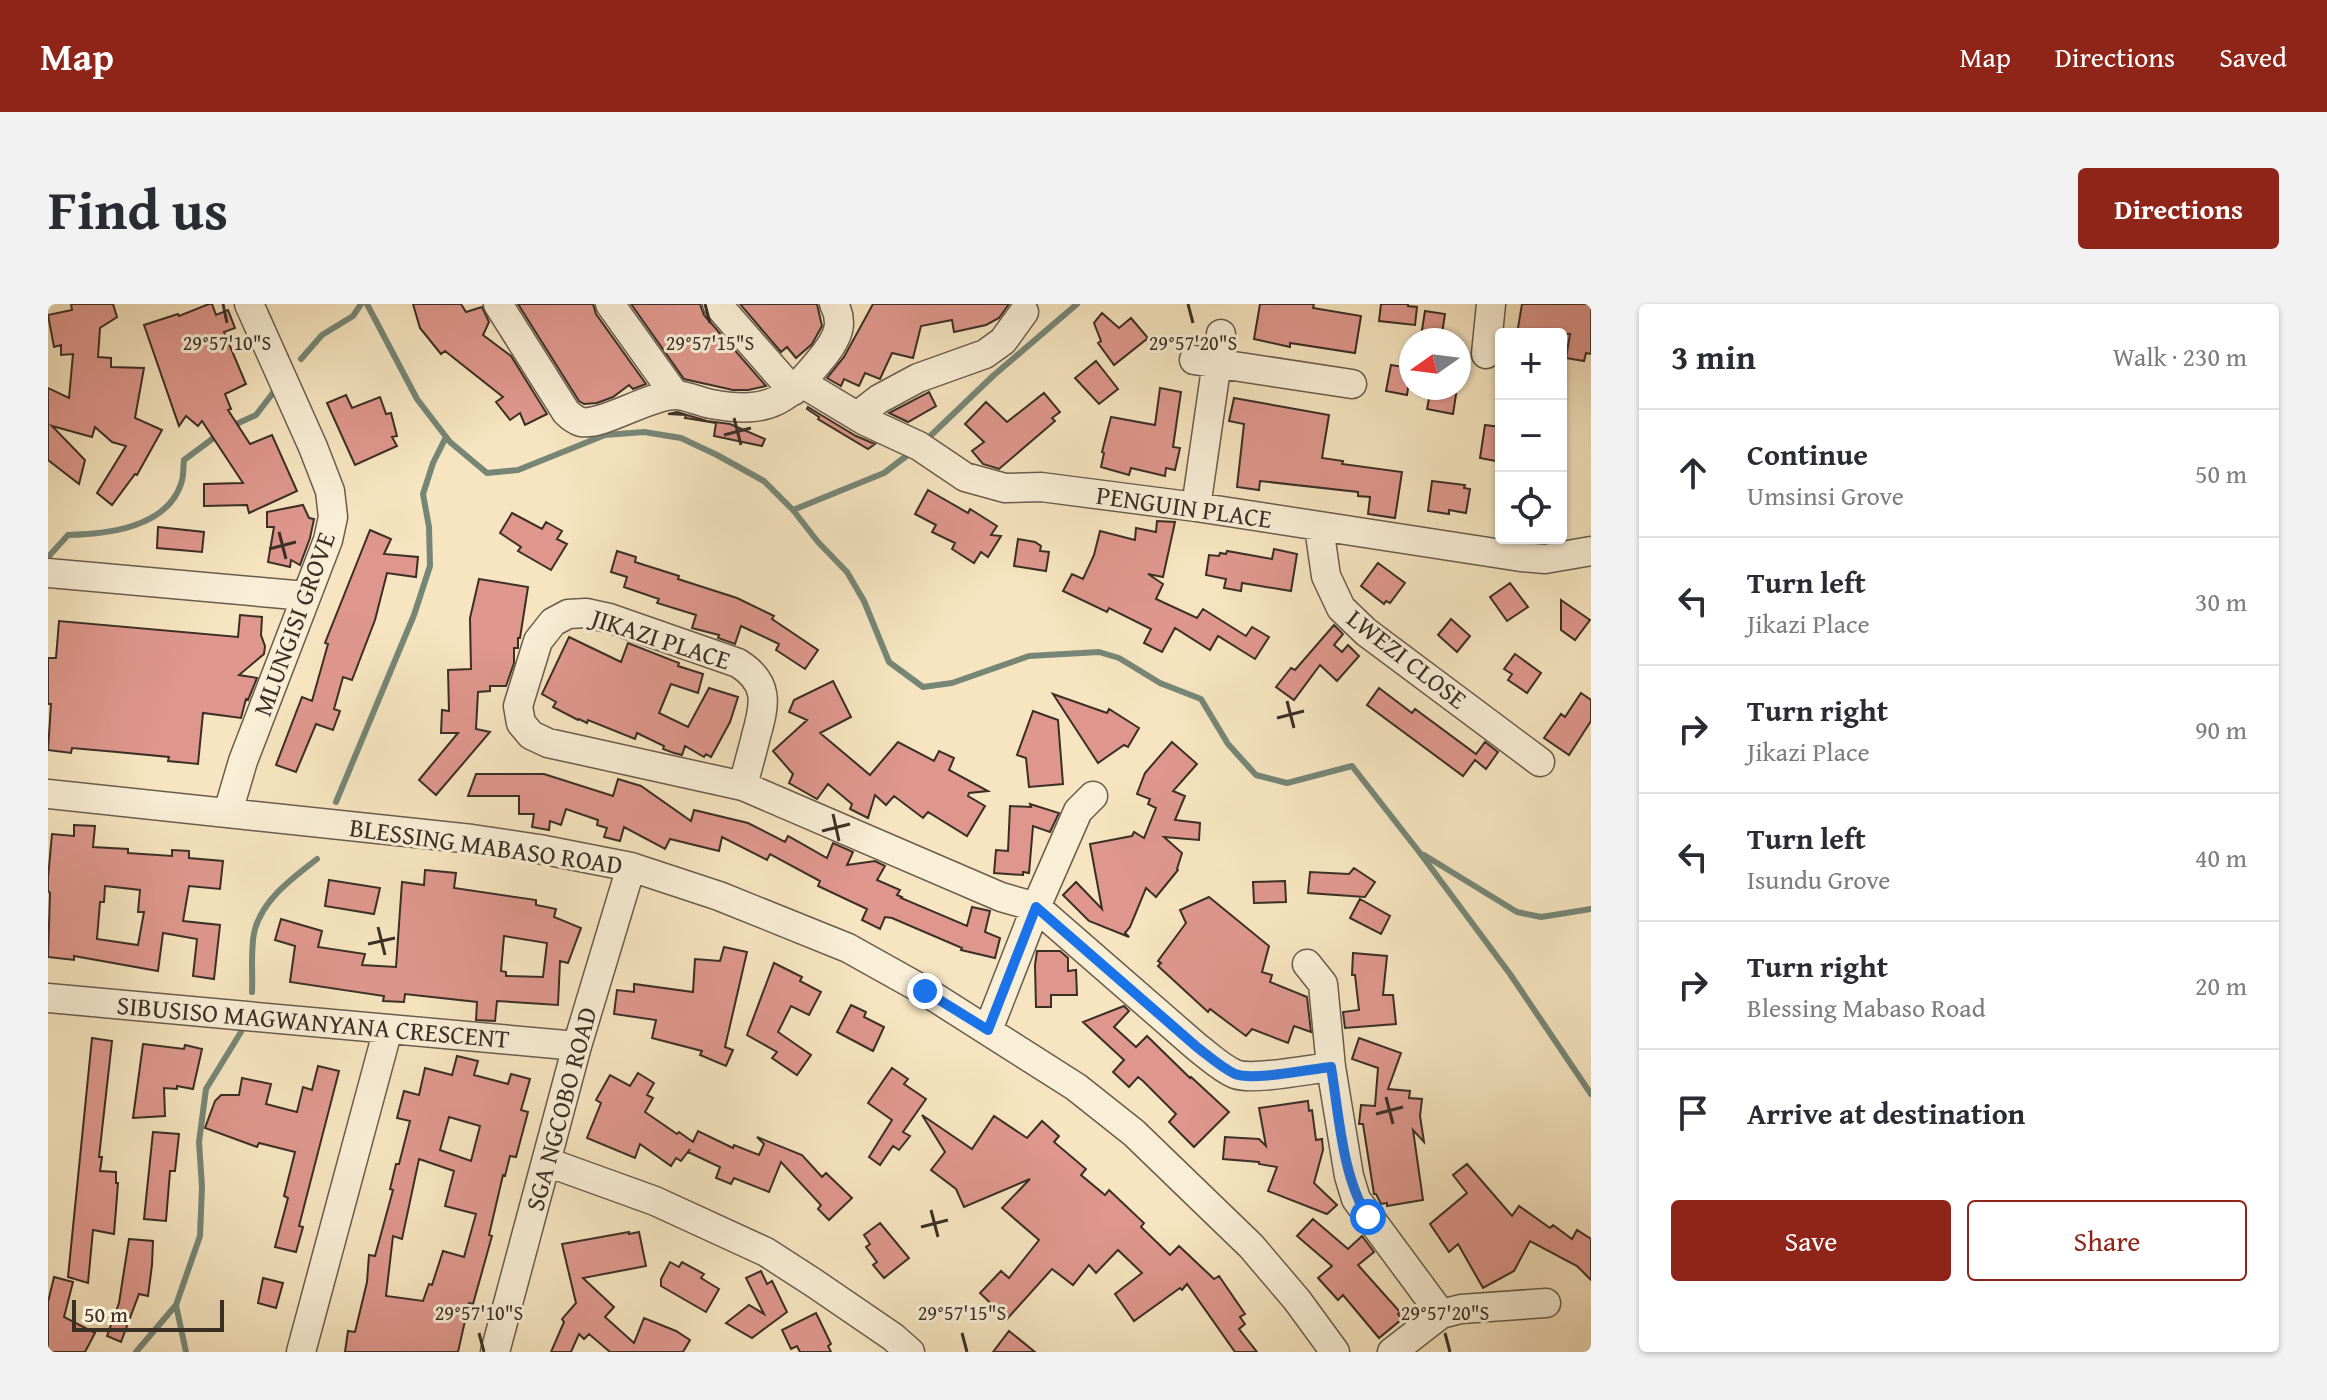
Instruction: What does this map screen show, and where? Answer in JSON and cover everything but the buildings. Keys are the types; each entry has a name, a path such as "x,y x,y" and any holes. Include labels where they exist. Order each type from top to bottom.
{"street":[{"name":"MLUNGISI GROVE","path":"228,812 243,761 328,540 333,517 330,491 313,447 249,304"},
{"path":"498,304 566,412 578,421 593,422 675,395 727,407 752,408 776,402 797,387 840,331 834,304"},
{"path":"610,304 675,395"},
{"name":"PENGUIN PLACE","path":"717,304 797,387 919,446 965,477 1005,488 1041,487 1196,507 1521,557 1545,559 1591,551"},
{"path":"1486,354 1491,304"},
{"path":"857,416 879,399 918,378 985,354 1003,341 1024,312"},
{"path":"1196,507 1206,362 1221,334"},
{"path":"1206,362 1352,384"},
{"name":"LWEZI CLOSE","path":"1319,527 1326,576 1341,608 1366,632 1540,762"},
{"path":"48,573 306,596"},
{"name":"JIKAZI PLACE","path":"743,786 764,707 762,689 753,672 738,663 609,618 586,613 568,614 553,622 538,641 518,706 521,723 531,735 548,743 743,786 1001,897 1036,907 1198,1048 1238,1075 1331,1067"},
{"name":"BLESSING MABASO ROAD","path":"48,794 472,839 539,849 631,867 719,896 848,948 988,1030 1076,1087 1134,1133 1251,1246 1297,1300 1335,1352"},
{"path":"988,1030 1078,811 1093,796"},
{"name":"SGA NGCOBO ROAD","path":"495,1352 577,1046 631,867"},
{"path":"1307,964 1323,984 1331,1067 1349,1176 1356,1199 1441,1314"},
{"name":"SIBUSISO MAGWANYANA CRESCENT","path":"49,1007 388,1029 577,1046"},
{"path":"301,1352 388,1029"},
{"path":"547,1162 655,1201 766,1252 893,1337 910,1352"},
{"path":"1392,1352 1441,1314 1461,1309 1546,1303"}],"waterway":[{"path":"301,359 322,335 353,316 361,304"},
{"path":"367,304 417,399 450,442 487,473 518,470 605,435 644,432 681,438 764,481 847,572 864,601 889,662 923,687 952,683 1029,656 1099,652 1119,658 1160,683 1201,699 1228,744 1256,775 1287,783 1352,766 1510,974 1591,1094"},
{"path":"925,441 994,375 1077,304"},
{"path":"232,426 256,415 276,389"},
{"path":"49,556 68,535 134,526 162,510 181,484 184,460 219,434"},
{"path":"336,802 414,615 430,566 429,527 423,494 446,437"},
{"path":"793,510 884,473 913,451"},
{"path":"1424,855 1517,912 1541,917 1591,909"},
{"path":"252,992 253,943 259,918 280,890 317,859"},
{"path":"136,1352 176,1305 200,1236 202,1187 199,1142 206,1089 241,1032"},
{"path":"176,1305 186,1352"}],"route":[{"path":"925,991 988,1030 1036,907 1221,1066 1238,1075 1331,1067 1349,1176 1356,1199 1368,1217"}]}
